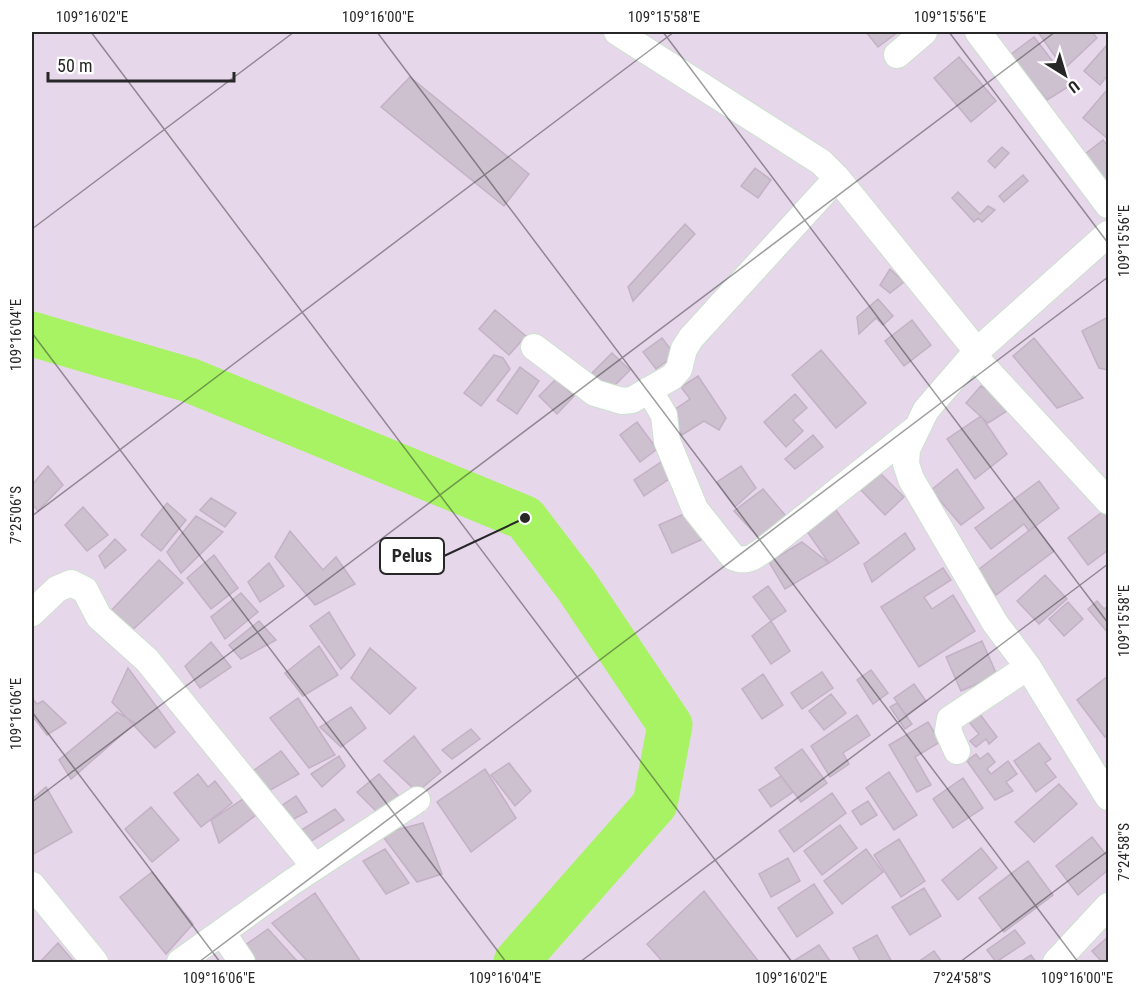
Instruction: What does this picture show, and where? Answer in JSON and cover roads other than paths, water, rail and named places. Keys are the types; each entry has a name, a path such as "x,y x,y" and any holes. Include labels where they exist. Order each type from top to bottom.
{"street":[{"path":"617,32 821,162 982,347 1108,501"},
{"path":"897,55 924,32"},
{"path":"978,32 1108,206"},
{"path":"534,347 595,393 622,401 632,400 672,377 679,369 684,349 691,338 837,178"},
{"path":"1108,234 982,347 926,410 907,448 906,465 911,479 996,623 1028,667 1108,797"},
{"path":"649,390 664,415 667,441 695,508 734,556 742,561 748,560 769,546 914,430"},
{"path":"32,613 57,589 71,583 85,590 99,617 147,660 315,867"},
{"path":"957,751 948,730 950,719 1028,667"},
{"path":"180,963 315,867 417,800"},
{"path":"32,885 95,963"},
{"path":"1056,963 1108,906"},
{"path":"222,932 242,963"}],"waterway":[{"path":"32,334 189,380 525,518 576,585 670,725 655,804 516,962"}],"place":[{"name":"Pelus","path":"525,518"}]}
